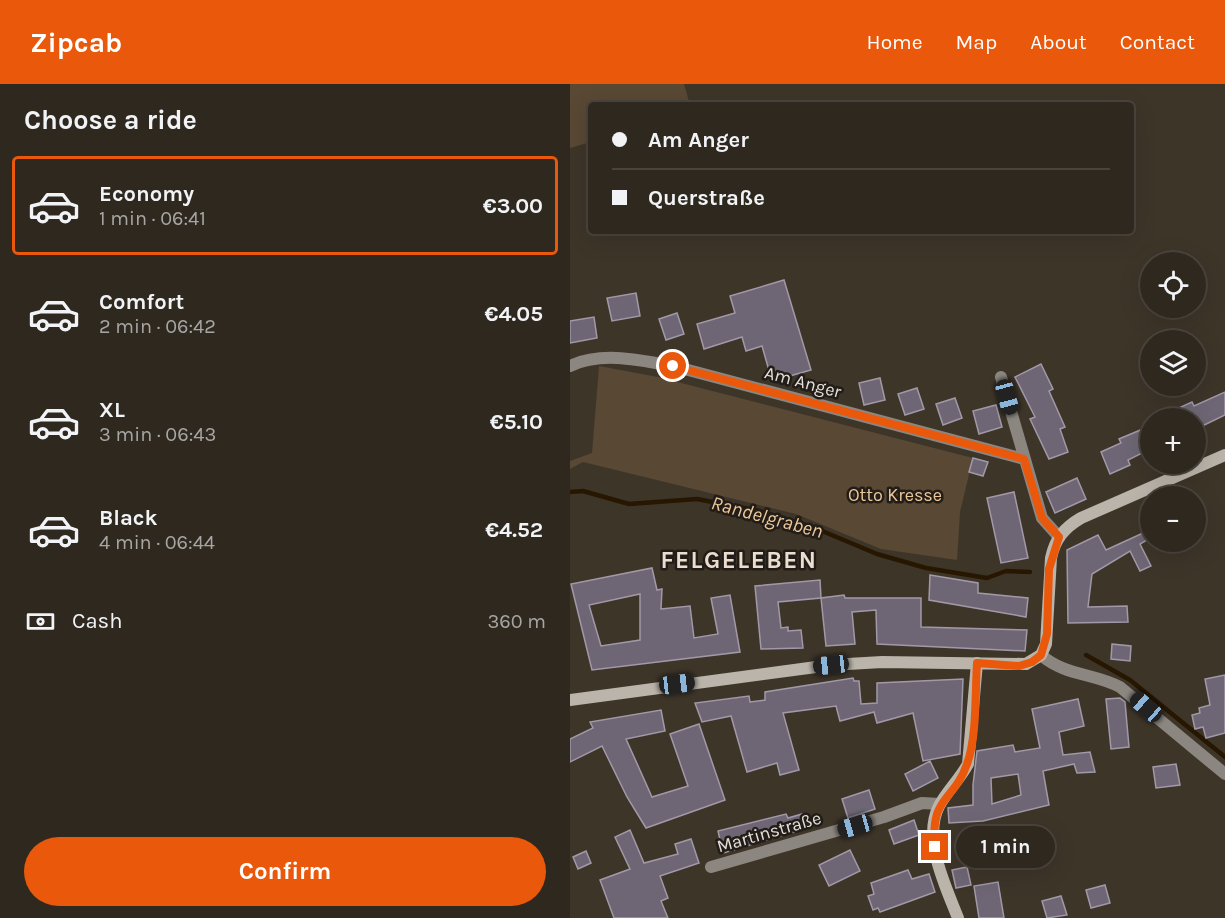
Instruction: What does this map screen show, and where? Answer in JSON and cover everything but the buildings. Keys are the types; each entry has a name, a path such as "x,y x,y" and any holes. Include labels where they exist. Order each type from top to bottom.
{"street":[{"name":"Am Anger","path":"570,366 604,358 631,359 673,366 1024,459"},
{"path":"1001,376 1042,518 1059,537"},
{"path":"570,700 831,665 977,663 1019,666 1032,662 1041,655 1047,634 1049,569 1059,537 1081,518 1225,456"},
{"path":"1041,655 1064,671 1108,680 1120,687 1225,774"},
{"path":"957,918 935,847 933,827 940,804 968,764 977,663"},
{"name":"Martinstraße","path":"711,867 884,817 922,803 940,804"}],"green space":[{"path":"570,84 684,84 689,102 588,102 588,143 570,148"},
{"name":"Otto Kresse","path":"599,366 658,377 973,458 960,512 957,560 881,549 796,514 583,462 570,469 570,461 592,453"}],"waterway":[{"name":"Randelgraben","path":"570,492 583,491 629,504 697,499 759,511 815,528 877,554 926,568 987,578 1006,571 1030,572"},
{"name":"Randelgraben","path":"1086,655 1130,680 1225,757"}],"district":[{"name":"FELGELEBEN","path":"739,560"}],"route":[{"path":"673,366 1024,459 1042,518 1048,528 1059,537 1053,547 1049,569 1046,644 1037,659 1019,666 977,663 968,764 936,812 933,827 935,847"}]}
